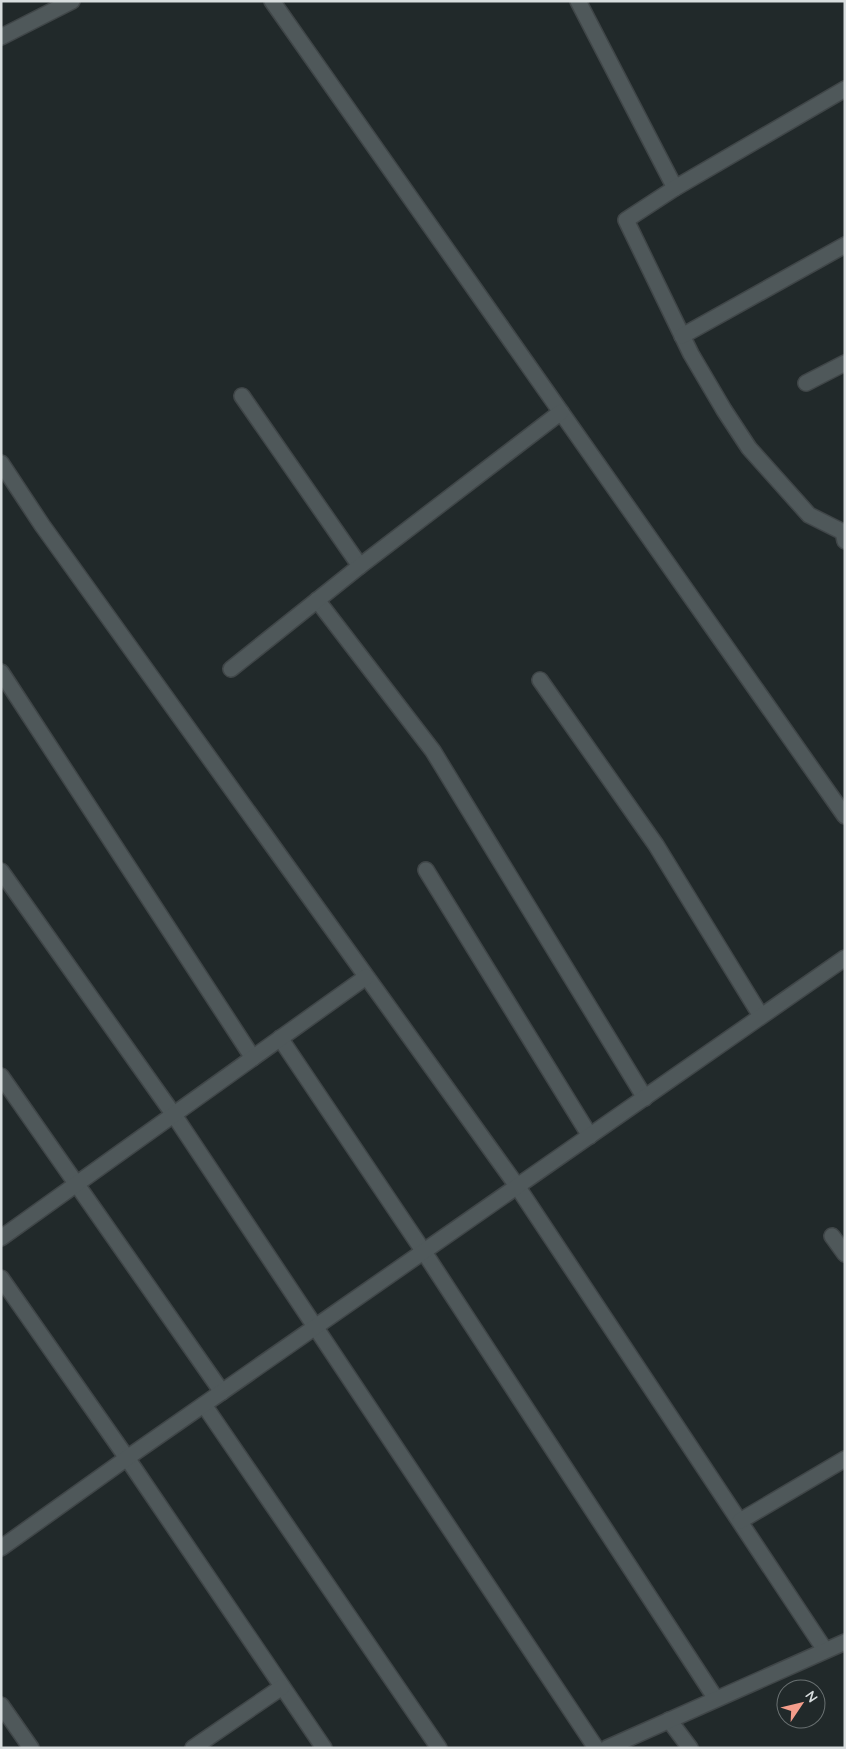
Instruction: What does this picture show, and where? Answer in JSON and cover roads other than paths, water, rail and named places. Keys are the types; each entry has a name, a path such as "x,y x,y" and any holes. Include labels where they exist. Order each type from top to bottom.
{"street":[{"path":"1,37 72,1"},
{"path":"272,1 845,816"},
{"path":"578,1 675,188"},
{"path":"845,89 675,188 626,220 682,336 748,448 809,515 843,532 845,541"},
{"path":"682,336 845,245"},
{"path":"806,383 845,363"},
{"path":"242,396 360,566"},
{"path":"231,669 316,600 561,412"},
{"path":"1,463 48,533 517,1186 825,1650"},
{"path":"316,600 433,751 645,1098"},
{"path":"1,672 253,1058"},
{"path":"540,680 656,845 761,1016"},
{"path":"426,870 590,1136"},
{"path":"1,871 174,1115 596,1748"},
{"path":"1,1548 204,1404 845,958"},
{"path":"1,1238 366,976"},
{"path":"280,1038 424,1252 716,1699"},
{"path":"1,1076 222,1392"},
{"path":"832,1236 845,1254"},
{"path":"1,1278 128,1458 324,1748"},
{"path":"204,1404 439,1748"},
{"path":"740,1521 845,1459"},
{"path":"607,1748 845,1642"},
{"path":"193,1748 282,1687"},
{"path":"1,1705 31,1748"},
{"path":"670,1720 690,1748"}]}
